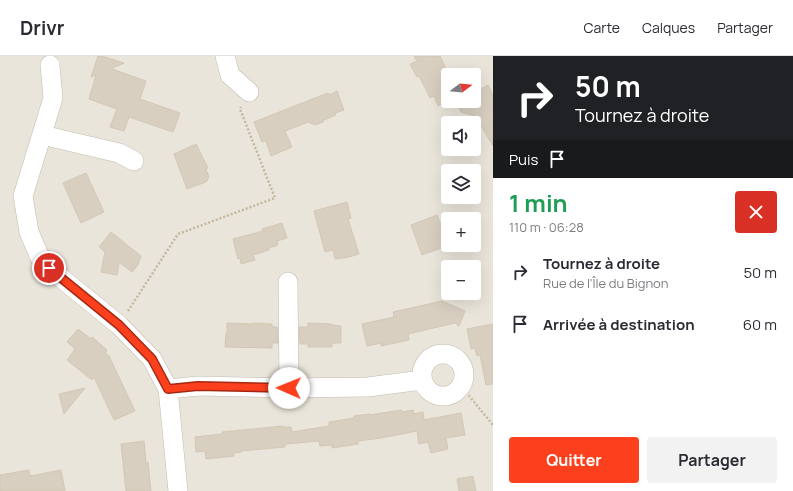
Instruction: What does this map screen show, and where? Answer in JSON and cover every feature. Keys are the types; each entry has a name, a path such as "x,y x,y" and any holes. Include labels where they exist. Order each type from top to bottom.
{"street":[{"path":"225,56 230,75 249,92"},
{"path":"50,64 53,98 23,196 29,232 41,260 119,325 152,359 168,389 178,491"},
{"path":"42,135 119,153 134,161"},
{"path":"288,282 289,388"},
{"path":"446,353 453,356 462,366 464,373 464,379 461,386 450,395 436,395 430,391 422,380 422,373 427,360 439,354 446,353"},
{"path":"168,389 198,386 289,388 368,387 422,380"}],"path":[{"path":"119,325 178,234 276,198 240,109 249,92"},
{"path":"461,386 493,425"}],"shaded area":[{"path":"0,56 493,56 493,491 0,491"}],"building":[{"path":"98,56 124,63 112,69 146,81 140,99 180,113 173,132 129,117 124,131 110,127 117,109 89,99 96,75 91,77"},
{"path":"414,56 440,56 446,68 441,68 441,104 438,106 434,96 430,98 419,76 417,77 410,64 417,61"},
{"path":"488,85 493,95 493,146 481,126 481,116 461,112 459,108 481,108 481,89"},
{"path":"337,91 344,110 335,113 336,115 315,125 308,122 285,131 292,147 271,156 266,141 262,142 254,122 328,93 329,95"},
{"path":"196,144 208,168 206,169 209,177 206,182 187,189 174,154"},
{"path":"86,173 104,212 81,223 63,183"},
{"path":"347,202 351,218 348,219 359,254 335,259 333,250 325,252 314,211"},
{"path":"437,215 441,225 441,248 422,255 411,225"},
{"path":"282,223 287,238 277,241 278,245 269,248 269,250 253,255 255,260 241,264 240,258 238,259 233,239 263,231 262,229"},
{"path":"111,232 141,256 138,265 132,272 119,262 117,275 101,272 105,252 99,247"},
{"path":"442,301 465,311 459,326 455,323 408,334 409,340 381,346 381,343 367,346 362,324 394,317 393,312"},
{"path":"227,323 272,324 272,327 277,327 278,343 272,343 272,348 225,347"},
{"path":"308,323 341,326 341,343 332,343 332,347 308,347 308,344 300,344 299,327 308,327"},
{"path":"493,324 493,384 486,385 480,355 477,356 475,348 471,349 467,329"},
{"path":"78,329 91,339 92,337 107,350 105,353 109,356 135,411 114,420 94,377 92,380 67,360 75,349 67,342"},
{"path":"85,388 64,414 59,394"},
{"path":"401,410 402,412 413,410 414,414 423,412 424,420 461,413 465,435 446,438 448,449 431,453 428,442 419,444 417,431 358,441 358,444 332,448 332,445 320,446 319,441 285,444 285,447 241,451 233,453 234,456 206,459 205,451 196,452 195,437 222,434 222,432 283,426 291,427 292,432 329,426 329,422 354,418 354,416"},
{"path":"144,441 151,491 126,491 121,444"},
{"path":"29,470 30,476 61,470 65,491 0,491 0,475"},
{"path":"473,476 476,491 459,491 457,479"}],"route":[{"path":"49,268 119,325 152,359 168,389 198,386 289,388"}]}
